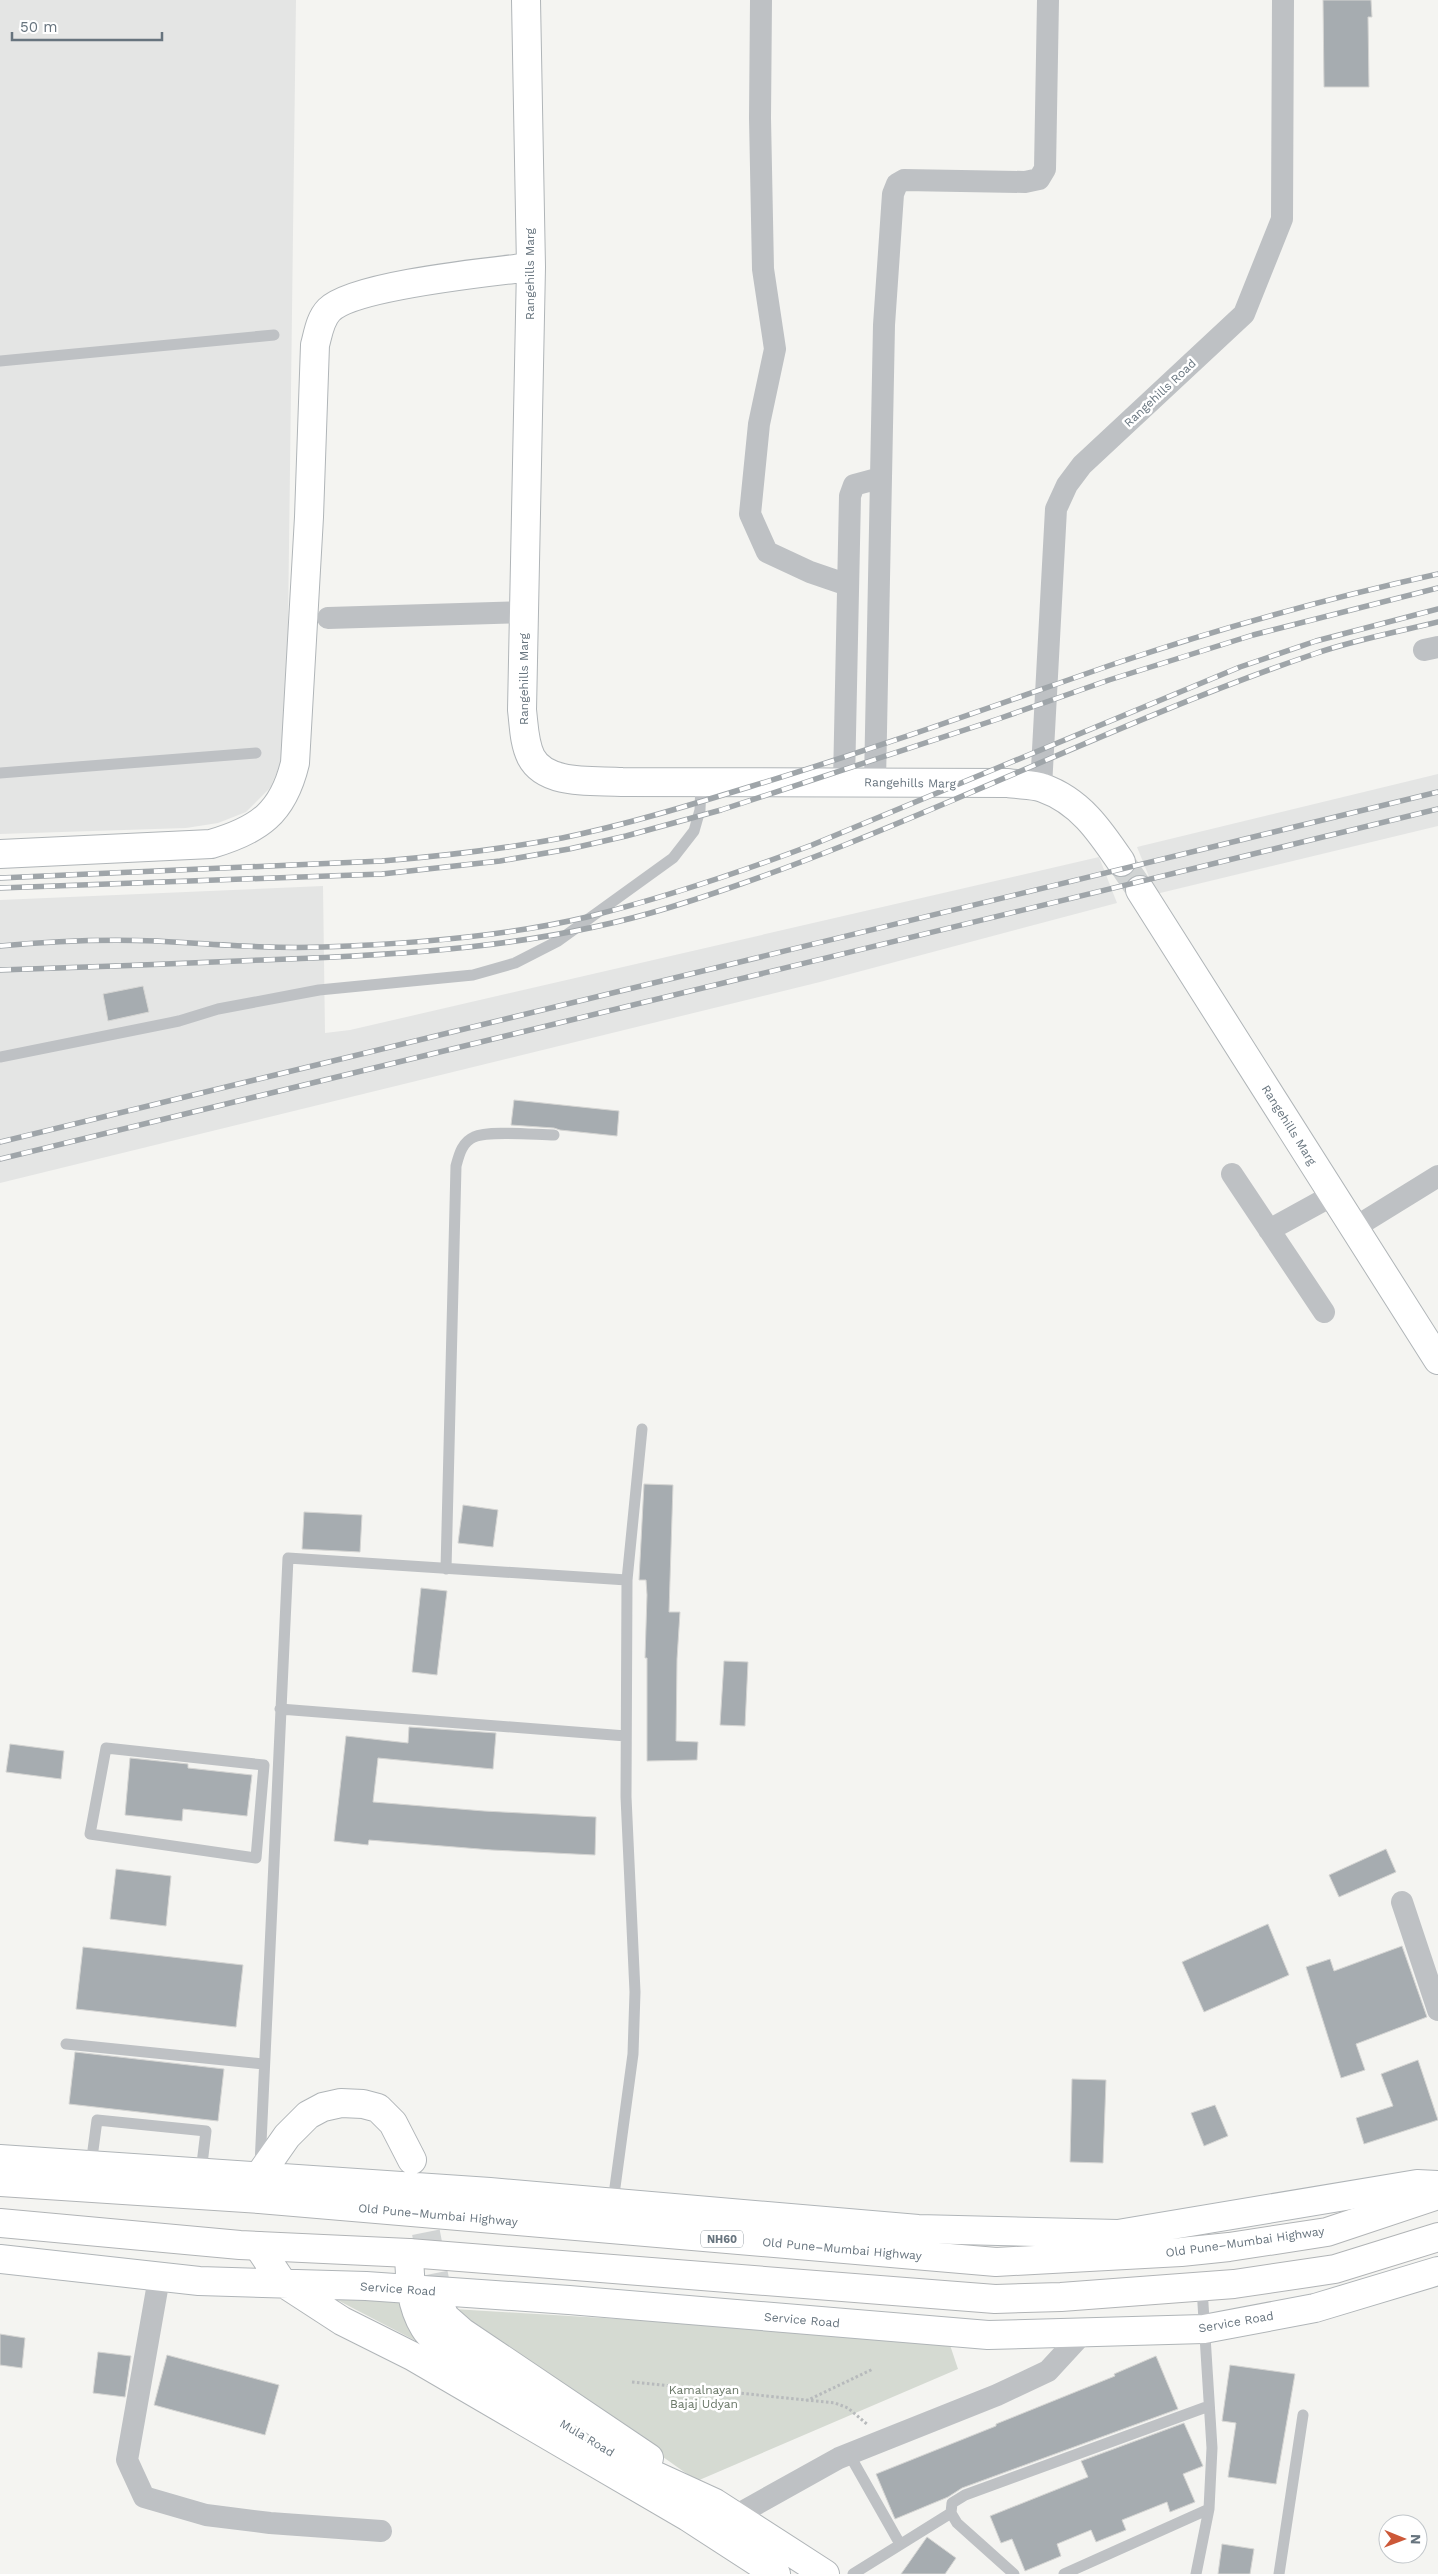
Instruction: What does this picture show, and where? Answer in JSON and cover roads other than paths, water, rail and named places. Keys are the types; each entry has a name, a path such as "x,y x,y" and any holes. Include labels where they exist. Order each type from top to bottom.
{"main road":[{"name":"Rangehills Marg","path":"526,0 531,267 524,612 524,734 531,758 546,772 568,779 701,782 1008,783 1041,787 1071,801 1098,827 1121,862"},
{"path":"0,854 211,844 237,836 259,823 276,808 289,788 295,763 309,517 315,345 321,324 328,310 344,300 361,294 463,275 531,267"},
{"name":"Rangehills Marg","path":"1140,890 1438,1360"},
{"path":"259,2188 287,2136 308,2115 323,2107 341,2104 363,2104 378,2108 393,2123 412,2160"},
{"path":"0,2158 201,2172 259,2188 613,2202 918,2228 1118,2234 1417,2184 1438,2185"},
{"name":"Old Pune–Mumbai Highway","path":"0,2182 259,2188 996,2262 1181,2252 1229,2247 1327,2232 1438,2195"},
{"path":"0,2223 258,2246 409,2253 995,2300 1202,2288 1335,2268 1438,2237"},
{"path":"258,2246 282,2282 342,2321 412,2356 705,2528 776,2574"},
{"name":"Mula Road","path":"409,2253 411,2290 417,2314 425,2329 444,2349 632,2465 692,2491 736,2516 825,2574"},
{"name":"Service Road","path":"1,2260 159,2278 282,2282 569,2300 988,2335 1204,2330 1315,2308 1438,2271"},
{"path":"440,2306 446,2316 462,2332 642,2452 692,2491"}],"street":[{"path":"761,0 760,118 763,269 775,349 759,424 750,514 767,552 810,572 848,585"},
{"path":"875,782 884,325 893,194 897,184 904,180 1025,182 1039,179 1045,169 1048,0"},
{"name":"Rangehills Road","path":"1041,787 1056,509 1067,486 1082,465 1244,314 1282,219 1284,0"},
{"path":"844,782 851,489 859,483 880,478"},
{"path":"328,618 524,612"},
{"path":"1232,1174 1324,1312"},
{"path":"1354,1228 1438,1176"},
{"path":"1269,1230 1333,1195"},
{"path":"1402,1902 1438,2010"},
{"path":"159,2278 127,2460 144,2497 206,2515 270,2524 381,2530"},
{"path":"705,2528 736,2516 849,2454 997,2395 1048,2371 1083,2333"}],"lane":[{"path":"0,361 274,335"},
{"path":"0,773 256,754"},
{"path":"0,1057 179,1021 218,1008 319,990 473,976 515,962 558,941 673,858 694,831 700,810 701,782"},
{"path":"446,1569 456,1166 462,1148 474,1136 490,1134 554,1135"},
{"path":"613,2202 633,2054 635,1992 626,1736 627,1580 642,1429"},
{"path":"259,2188 263,2064 288,1558 627,1580"},
{"path":"280,1709 626,1736"},
{"path":"264,1765 256,1858 90,1834 106,1748 264,1765 277,1768"},
{"path":"66,2044 263,2064"},
{"path":"91,2165 97,2120 206,2131 201,2172"},
{"path":"1196,2574 1209,2509 1212,2448 1202,2288"},
{"path":"1014,2574 957,2523 951,2513 952,2503 965,2495 1209,2406"},
{"path":"1279,2574 1303,2415"},
{"path":"849,2454 900,2544"},
{"path":"1064,2574 1209,2509"},
{"path":"852,2574 951,2513"}],"tunnel":[{"path":"1121,862 1140,890"},
{"path":"418,2191 440,2306"}],"railway":[{"path":"0,878 382,861 473,852 562,838 656,815 795,773 1194,638 1356,593 1438,574"},
{"path":"0,888 382,874 500,861 569,849 626,836 721,810 998,719 1109,680 1253,635 1438,588"},
{"path":"0,946 118,940 240,946 356,946 456,938 523,930 587,917 644,902 812,845 1240,667 1316,641 1438,609"},
{"path":"0,970 315,958 418,952 520,940 571,932 621,921 753,880 834,849 1233,683 1329,649 1438,622"},
{"path":"0,1142 1438,792"},
{"path":"0,1159 1438,809"}],"park label":[{"name":"Kamalnayan Bajaj Udyan","path":"704,2397"}]}
